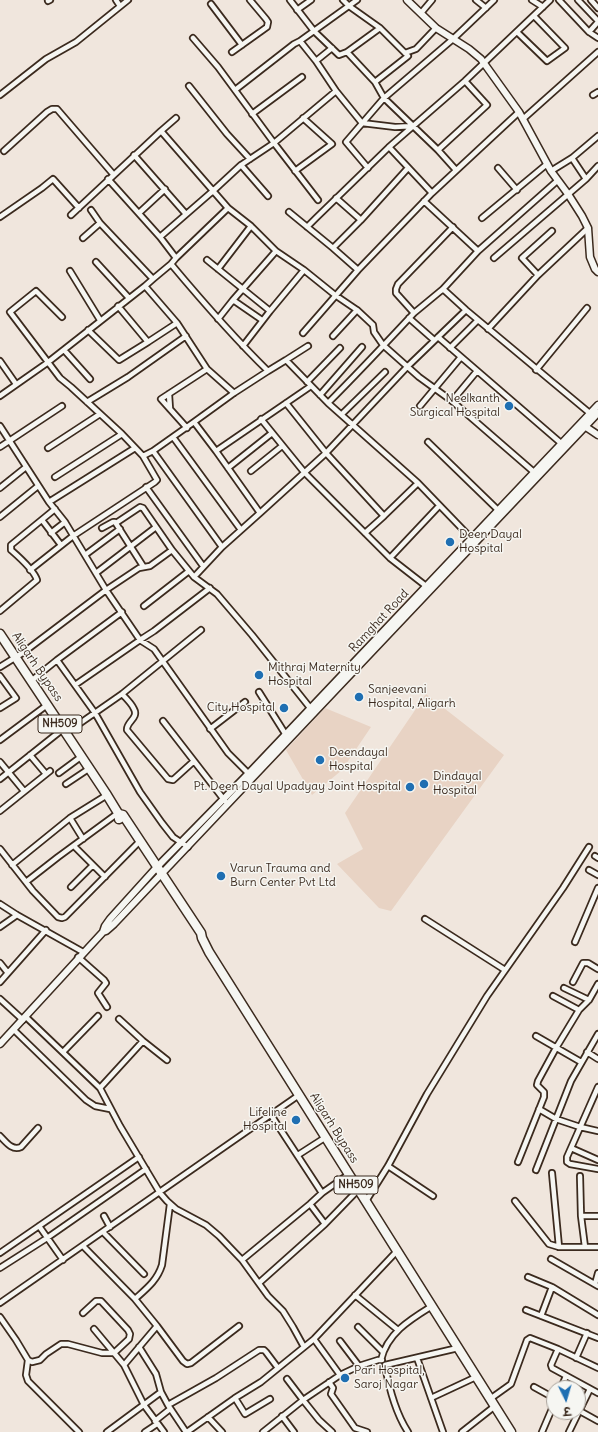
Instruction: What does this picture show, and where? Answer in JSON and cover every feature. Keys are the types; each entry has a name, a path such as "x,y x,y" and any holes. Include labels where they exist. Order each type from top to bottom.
{"highway":[{"name":"Aligarh Bypass","path":"0,634 20,655 35,678 47,705 69,730 82,756 118,814 118,818 157,872"},
{"name":"Aligarh Bypass","path":"118,814 123,815 197,936 202,938 511,1432"}],"main road":[{"path":"407,0 436,28 469,49 484,63 519,112 551,171 568,194 588,228 590,257 595,269 598,272"},
{"name":"Ramghat Road","path":"157,872 182,843 250,776 594,414 598,406"},
{"path":"583,425 598,435"},
{"name":"Ramghat Road","path":"250,776 310,709 426,586 562,444 583,425"},
{"name":"Ramghat Road","path":"157,872 188,847 225,802"},
{"path":"0,1044 78,957 103,932 114,924 157,872"}],"street":[{"path":"116,0 120,6"},
{"path":"0,95 46,59 76,42 128,0"},
{"path":"232,52 267,26 268,22 250,0"},
{"path":"290,0 314,30 339,55 347,52 380,28"},
{"path":"297,10 311,0"},
{"path":"343,0 380,28 408,56 375,82"},
{"path":"235,90 294,44 357,0"},
{"path":"421,13 432,0"},
{"path":"476,0 486,8"},
{"path":"368,168 346,142 384,98 453,39 494,0"},
{"path":"532,0 542,7"},
{"path":"307,227 389,148 465,81 550,0"},
{"path":"559,0 589,32 598,38"},
{"path":"578,0 598,21 589,32"},
{"path":"591,0 598,8"},
{"path":"211,4 242,45"},
{"path":"517,32 547,61 565,48 534,16"},
{"path":"405,53 416,49 436,28"},
{"path":"193,38 218,67 318,200"},
{"path":"300,41 316,61 336,91 362,123 395,127 413,126"},
{"path":"316,61 332,48"},
{"path":"347,52 375,82 384,98 438,150 456,170"},
{"path":"523,119 598,52"},
{"path":"252,114 302,77"},
{"path":"438,150 487,105 465,81"},
{"path":"189,86 227,134 250,159"},
{"path":"160,237 241,165 274,143 336,91"},
{"path":"593,95 598,92"},
{"path":"4,151 47,112 52,109 57,109 113,174"},
{"path":"303,333 335,295 424,201 519,112"},
{"path":"71,215 108,178 176,118"},
{"path":"295,171 332,144 303,118"},
{"path":"161,131 214,190 228,208 251,226 276,251 357,310 372,324 374,332 383,345 407,367 452,401 535,473"},
{"path":"551,171 572,158 598,136"},
{"path":"389,148 432,193"},
{"path":"134,155 165,189 185,214"},
{"path":"572,158 586,179"},
{"path":"482,218 547,164"},
{"path":"241,165 268,196"},
{"path":"494,258 586,179 598,166"},
{"path":"333,248 361,220 408,168"},
{"path":"498,168 517,190"},
{"path":"108,178 160,237 176,258"},
{"path":"0,217 53,179 79,208"},
{"path":"328,403 414,313 442,289 478,251 557,181"},
{"path":"139,213 165,189"},
{"path":"336,198 361,220"},
{"path":"424,201 441,215 478,251"},
{"path":"0,396 47,363 145,286 171,264 228,208"},
{"path":"91,210 100,223 153,279"},
{"path":"289,212 358,270"},
{"path":"82,238 100,223"},
{"path":"218,269 251,226"},
{"path":"414,313 396,293 398,284 453,228"},
{"path":"488,329 538,275 588,228"},
{"path":"538,275 522,258 552,231"},
{"path":"218,319 276,251"},
{"path":"207,260 244,288 270,311"},
{"path":"96,262 129,298"},
{"path":"171,264 218,319 268,371"},
{"path":"243,346 262,320 304,270"},
{"path":"70,271 100,320"},
{"path":"145,286 177,323 207,369 234,393"},
{"path":"442,289 536,370 594,414"},
{"path":"30,570 72,536 157,480 143,456 122,434 60,378 47,363 10,312 36,291 62,317"},
{"path":"233,300 262,320"},
{"path":"118,306 148,342"},
{"path":"536,370 587,308"},
{"path":"333,336 357,310"},
{"path":"194,576 222,547 326,453 407,367 466,310"},
{"path":"409,318 461,357 562,444"},
{"path":"450,348 478,320"},
{"path":"88,330 119,360 177,323"},
{"path":"87,402 128,377 186,336"},
{"path":"143,456 187,428 234,393 308,346"},
{"path":"320,395 362,347"},
{"path":"216,451 286,403 309,384 340,348"},
{"path":"64,350 90,380"},
{"path":"420,406 461,357"},
{"path":"286,360 328,403 418,483 472,539"},
{"path":"0,361 16,384"},
{"path":"187,428 161,399 207,369"},
{"path":"452,401 478,371"},
{"path":"342,414 385,372"},
{"path":"169,394 170,409"},
{"path":"286,403 326,453 384,516"},
{"path":"0,447 62,406"},
{"path":"48,448 100,414"},
{"path":"261,419 304,472 390,558 426,586"},
{"path":"194,422 260,513"},
{"path":"0,426 38,486 65,522 72,536 106,590 140,640 154,649 228,753 250,776"},
{"path":"228,468 272,433"},
{"path":"55,477 122,434"},
{"path":"173,437 241,530"},
{"path":"428,442 499,510"},
{"path":"251,471 282,446"},
{"path":"49,502 135,448"},
{"path":"153,451 222,547"},
{"path":"0,488 26,467"},
{"path":"365,533 418,483"},
{"path":"0,517 38,486"},
{"path":"146,487 203,566"},
{"path":"390,558 439,506"},
{"path":"102,528 113,522 116,523 142,508 189,571 217,594 252,635 310,709"},
{"path":"0,611 37,580 30,570 11,550 11,545 55,509"},
{"path":"42,520 61,545"},
{"path":"51,532 65,522"},
{"path":"116,523 143,566"},
{"path":"96,573 156,527"},
{"path":"85,555 120,529"},
{"path":"0,667 20,655 106,590 143,566 150,566 172,550"},
{"path":"144,606 189,571"},
{"path":"75,685 154,631 210,588"},
{"path":"35,678 122,612"},
{"path":"0,779 30,755 122,694 162,660 201,630"},
{"path":"57,660 95,713 140,792 173,837 188,847"},
{"path":"0,676 16,698 0,708"},
{"path":"259,692 286,735"},
{"path":"122,694 136,712 135,716 127,724 127,730 168,779 174,780 194,761"},
{"path":"210,729 245,702"},
{"path":"0,740 47,705"},
{"path":"163,721 225,802"},
{"path":"1,807 48,772 30,755"},
{"path":"59,773 82,756"},
{"path":"0,762 24,791"},
{"path":"66,784 90,768"},
{"path":"12,864 70,818 107,795"},
{"path":"26,882 118,814"},
{"path":"70,818 83,839"},
{"path":"0,849 26,882 58,917 62,918 65,917 137,844"},
{"path":"74,846 105,877"},
{"path":"366,1201 388,1166 427,1094 487,996 590,847"},
{"path":"71,887 93,865"},
{"path":"589,870 598,875"},
{"path":"574,942 598,888"},
{"path":"0,904 83,952"},
{"path":"0,927 17,915"},
{"path":"426,919 505,970"},
{"path":"0,982 46,930"},
{"path":"78,957 106,983 98,993 107,1007"},
{"path":"0,963 8,973"},
{"path":"573,982 583,963 588,963 598,969"},
{"path":"518,1162 544,1094 537,1083 579,1010 589,1000 598,984"},
{"path":"564,988 589,1000"},
{"path":"553,996 579,1010"},
{"path":"0,1000 24,1018 63,1052 100,1088 110,1109 160,1193 176,1209 206,1225 220,1236 242,1260 268,1296 283,1311 304,1347"},
{"path":"63,1052 98,1016"},
{"path":"119,1019 167,1060"},
{"path":"14,1030 86,1100 95,1106 110,1109"},
{"path":"536,1170 565,1094 581,1062 598,1034"},
{"path":"536,1036 581,1062"},
{"path":"100,1088 143,1041"},
{"path":"587,1052 598,1059"},
{"path":"598,1087 596,1095 567,1157 567,1162 570,1164 598,1169"},
{"path":"0,1303 299,1095"},
{"path":"539,1110 556,1120 598,1131"},
{"path":"272,1115 322,1193"},
{"path":"0,1136 13,1148 17,1149 21,1147 38,1128"},
{"path":"298,1156 326,1137"},
{"path":"571,1148 598,1160"},
{"path":"0,1253 139,1157"},
{"path":"388,1166 433,1196"},
{"path":"0,1268 47,1238 146,1169"},
{"path":"552,1173 559,1247"},
{"path":"242,1260 322,1193 349,1174"},
{"path":"580,1176 581,1216 585,1247"},
{"path":"259,1283 325,1224 358,1189"},
{"path":"515,1201 549,1244 559,1247 598,1247"},
{"path":"135,1299 155,1280 159,1274 162,1265 170,1204"},
{"path":"310,1204 325,1224"},
{"path":"104,1216 110,1227"},
{"path":"581,1216 598,1216"},
{"path":"39,1226 63,1260"},
{"path":"103,1232 144,1274"},
{"path":"83,1246 135,1299 183,1361 187,1364 191,1363 239,1326"},
{"path":"139,1347 156,1374 161,1392 169,1407 186,1432 261,1382 314,1339 397,1251"},
{"path":"551,1259 596,1285 598,1273"},
{"path":"528,1277 552,1288 598,1315"},
{"path":"541,1316 552,1288"},
{"path":"356,1295 398,1330"},
{"path":"28,1360 36,1362 61,1344 68,1344 102,1353 114,1353 129,1339 130,1334 128,1330 101,1301 96,1301 83,1313"},
{"path":"381,1360 383,1352 398,1330 408,1321 432,1306"},
{"path":"526,1310 598,1338"},
{"path":"0,1317 28,1360 26,1375 28,1381 79,1432"},
{"path":"124,1365 157,1326"},
{"path":"358,1328 383,1352"},
{"path":"94,1329 124,1365 144,1405 164,1432"},
{"path":"576,1358 587,1333"},
{"path":"490,1399 511,1384 528,1338 534,1338 598,1368"},
{"path":"314,1339 340,1375"},
{"path":"340,1341 359,1366"},
{"path":"385,1365 458,1348"},
{"path":"558,1349 551,1366 598,1393"},
{"path":"145,1432 169,1407 259,1350 264,1350 278,1368"},
{"path":"417,1358 443,1432"},
{"path":"263,1432 303,1400 340,1375 359,1366 381,1360"},
{"path":"381,1360 385,1365 398,1413 408,1432"},
{"path":"564,1380 566,1376"},
{"path":"431,1398 476,1377"},
{"path":"287,1379 303,1400 332,1432"},
{"path":"330,1382 333,1388 331,1394 355,1428 367,1432"},
{"path":"534,1387 546,1394"},
{"path":"586,1397 590,1389"},
{"path":"107,1432 161,1392"},
{"path":"235,1398 245,1414 270,1399"},
{"path":"462,1432 495,1406"},
{"path":"586,1415 598,1421"},
{"path":"282,1416 294,1432"},
{"path":"208,1417 222,1432"},
{"path":"542,1432 547,1420"},
{"path":"569,1432 575,1420"},
{"path":"322,1432 326,1427"}],"shaded area":[{"name":"Dindayal Hospital","path":"426,694 504,755 391,911 379,908 337,864 363,849 345,813"},
{"name":"Deendayal Hospital","path":"325,708 371,727 342,770 312,795 286,750"}],"place":[{"name":"Neelkanth Surgical Hospital","path":"509,406"},
{"name":"Deen Dayal Hospital","path":"450,542"},
{"name":"Mithraj Maternity Hospital","path":"259,675"},
{"name":"Sanjeevani Hospital, Aligarh","path":"359,697"},
{"name":"City Hospital","path":"284,708"},
{"name":"Deendayal Hospital","path":"320,760"},
{"name":"Dindayal Hospital","path":"424,784"},
{"name":"Pt. Deen Dayal Upadyay Joint Hospital","path":"410,787"},
{"name":"Varun Trauma and Burn Center Pvt Ltd","path":"221,876"},
{"name":"Lifeline Hospital","path":"296,1120"},
{"name":"Pari Hospital, Saroj Nagar","path":"345,1378"}]}
